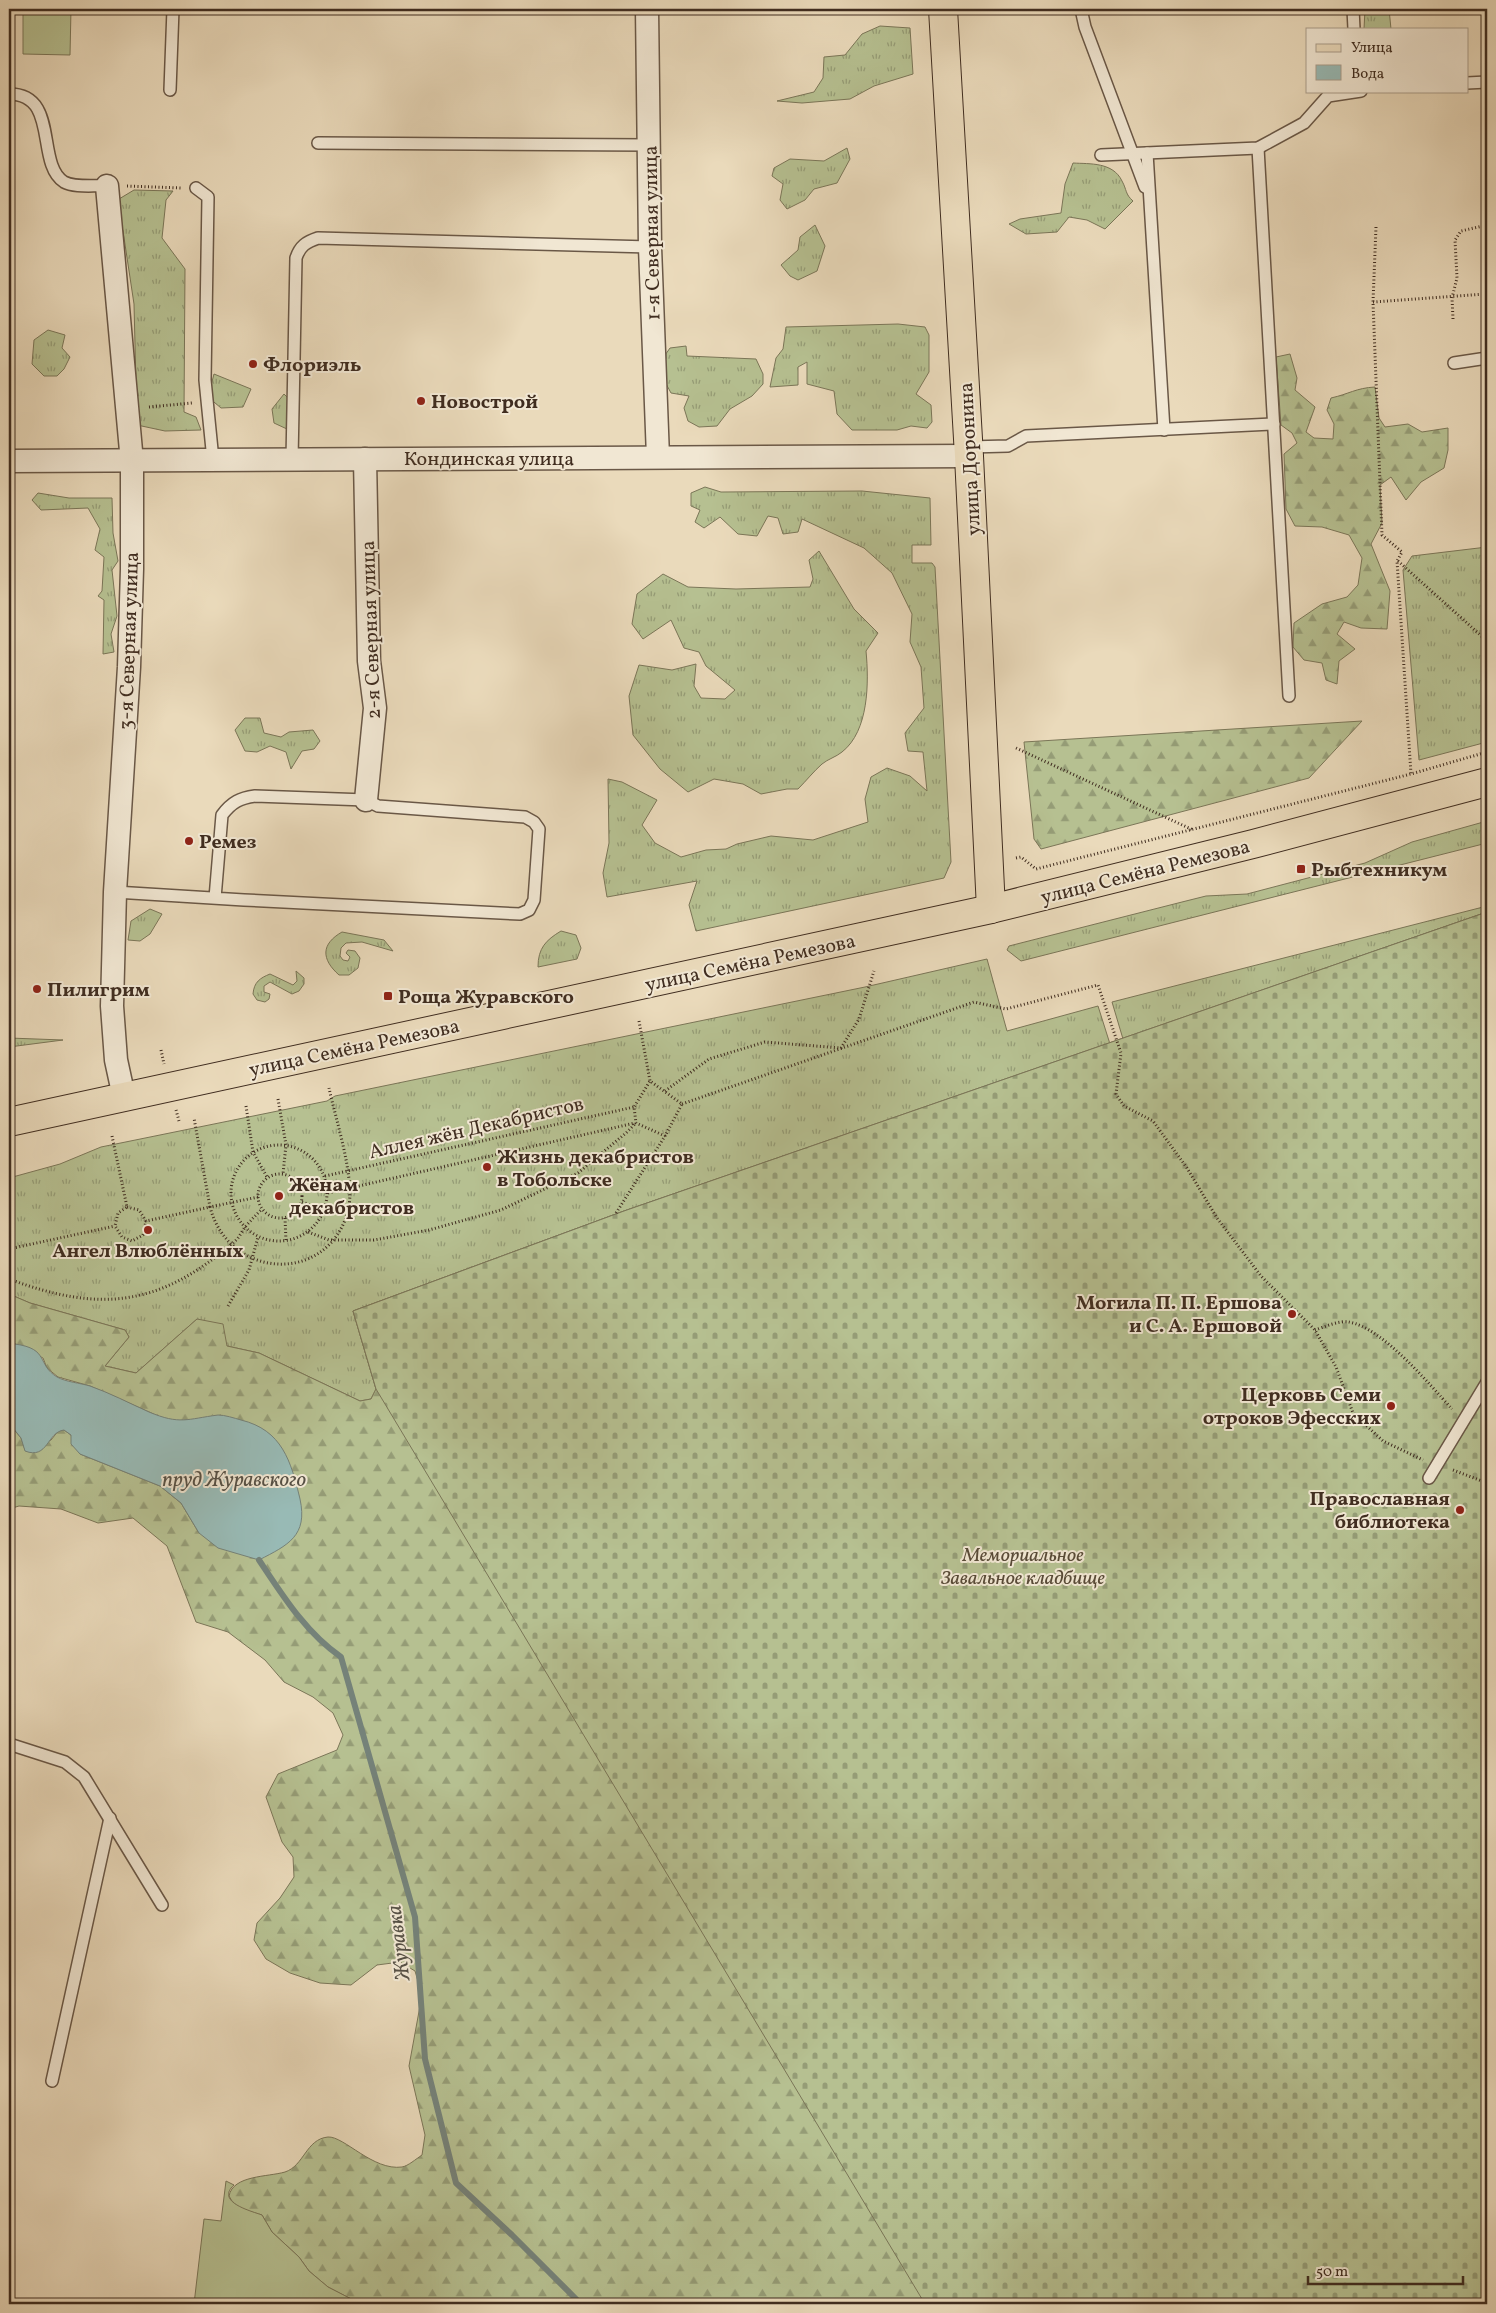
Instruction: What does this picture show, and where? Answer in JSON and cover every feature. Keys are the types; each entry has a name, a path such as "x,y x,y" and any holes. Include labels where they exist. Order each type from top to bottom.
{"main road":[{"name":"улица Доронина","path":"943,9 969,451 991,909"},
{"name":"улица Семёна Ремезова","path":"9,1122 991,909 1253,844 1487,782"}],"street":[{"name":"1-я Северная улица","path":"647,9 650,247 658,457"},
{"name":"3-я Северная улица","path":"100,184 132,462 132,569 129,667 115,892 112,1006 116,1060 124,1097"},
{"name":"Кондинская улица","path":"9,461 132,462 658,457 969,451"},
{"name":"2-я Северная улица","path":"365,459 369,662 375,708 366,800"}],"lane":[{"path":"170,90 173,9"},
{"path":"1081,9 1085,27 1150,198"},
{"path":"1353,9 1354,28"},
{"path":"1468,83 1487,82"},
{"path":"1101,155 1258,148 1304,123 1328,96 1350,92"},
{"path":"9,94 24,97 39,110 58,176 72,184 100,184"},
{"path":"318,143 649,144"},
{"path":"1258,148 1289,696"},
{"path":"1147,153 1164,430"},
{"path":"196,188 208,197 206,402 213,460"},
{"path":"292,459 296,258 299,249 307,242 318,238 650,247"},
{"path":"1454,363 1487,358"},
{"path":"969,451 1008,446 1026,436 1274,424"},
{"path":"115,892 215,898 520,914 529,910 534,900 539,829 534,822 525,816 378,806 366,800 255,796 242,798 231,804 222,814 215,898"},
{"path":"1429,1478 1487,1382"},
{"path":"9,1744 65,1762 76,1768 84,1777 110,1818 162,1906"},
{"path":"52,2081 110,1818"}],"path":[{"path":"100,184 196,188"},
{"path":"1453,318 1452,298 1456,278 1455,240 1461,231 1487,225"},
{"path":"1376,227 1373,302 1382,535 1402,552 1397,560 1411,774"},
{"path":"1373,302 1452,298 1485,294"},
{"path":"126,409 206,402"},
{"path":"1397,560 1487,641"},
{"path":"1016,748 1193,830"},
{"path":"1016,858 1021,857 1036,870 1411,774 1487,752"},
{"path":"841,1048 859,1019 874,971"},
{"path":"616,1213 682,1104 974,1002 1006,1009 1098,985 1121,1053 1116,1094 1124,1106 1153,1121 1187,1168 1218,1218 1261,1276 1315,1330 1336,1367 1353,1414 1383,1440 1420,1460 1437,1464 1487,1483"},
{"path":"636,1123 634,1107 650,1081 639,1021"},
{"path":"666,1091 709,1058 765,1042 841,1048"},
{"path":"160,1050 164,1065"},
{"path":"650,1081 682,1104"},
{"path":"194,1118 210,1207 219,1230 231,1244 252,1259 273,1264 298,1262 313,1256 333,1240 345,1218 349,1202 350,1188 329,1088"},
{"path":"278,1099 286,1145 282,1174"},
{"path":"246,1106 253,1152 267,1177"},
{"path":"175,1107 179,1121"},
{"name":"Аллея жён Декабристов","path":"325,1176 634,1107"},
{"path":"636,1123 664,1136"},
{"path":"308,1232 333,1240 374,1240 420,1232 501,1210 578,1173 636,1123"},
{"name":"Аллея жён Декабристов","path":"328,1193 636,1123"},
{"path":"112,1136 127,1207"},
{"path":"286,1145 307,1154 316,1161 325,1176 328,1193 325,1210 308,1232 286,1241 275,1241 258,1237 245,1227 238,1218 232,1202 231,1190 235,1173 245,1159 253,1152 269,1146 286,1145"},
{"path":"282,1174 296,1180 303,1194 302,1202 292,1215 285,1218 272,1217 262,1209 258,1197 262,1182 267,1177 282,1174"},
{"path":"146,1221 258,1197"},
{"path":"302,1202 325,1210"},
{"path":"127,1207 140,1210 146,1221 143,1235 132,1240 122,1237 115,1226 118,1213 127,1207"},
{"path":"9,1279 37,1289 71,1297 116,1300 139,1297 169,1286 237,1240 245,1227 262,1209"},
{"path":"285,1218 286,1241"},
{"path":"9,1249 115,1226"},
{"path":"228,1306 249,1270 258,1237"},
{"path":"1315,1330 1348,1322 1384,1341 1412,1366 1464,1421"}],"green space":[{"path":"23,9 71,9 70,55 23,54"},
{"path":"1365,9 1389,9 1391,28 1364,28"},
{"path":"880,26 910,28 913,74 874,86 850,99 802,103 777,101 814,92 823,78 824,57 845,55 862,34"},
{"path":"847,148 850,159 837,183 814,189 805,200 787,209 780,200 783,184 772,176 774,168 790,159 824,161"},
{"path":"1073,163 1100,165 1113,170 1124,184 1127,194 1133,201 1105,229 1087,220 1069,217 1057,232 1026,234 1009,224 1020,219 1061,213 1065,184"},
{"path":"134,190 173,191 166,200 162,238 185,269 184,412 196,417 201,430 165,431 137,425 134,304 123,231 118,217 119,199"},
{"path":"815,225 825,246 817,271 798,280 790,276 781,265 798,250 800,237"},
{"path":"898,324 925,327 929,335 929,372 916,394 931,405 932,422 927,428 911,426 897,430 852,430 837,414 834,391 807,384 807,362 798,367 798,385 770,387 776,358 783,349 786,327"},
{"path":"48,330 65,335 62,348 70,357 64,369 57,376 44,376 32,364 34,340"},
{"path":"686,346 687,356 756,359 763,374 763,384 752,396 730,409 717,426 699,427 688,421 684,408 689,396 671,393 664,380 663,358 670,348"},
{"path":"1290,354 1297,378 1295,390 1315,407 1306,432 1314,438 1333,439 1334,424 1327,410 1331,398 1375,387 1379,418 1385,427 1408,424 1422,432 1448,428 1448,450 1444,468 1421,482 1406,500 1391,477 1380,485 1382,523 1371,544 1390,591 1387,629 1361,628 1344,622 1337,634 1355,649 1339,661 1337,684 1326,680 1322,663 1304,660 1293,647 1294,623 1322,604 1347,597 1358,585 1362,558 1349,535 1322,527 1295,526 1286,509 1284,454 1297,443 1292,433 1281,425 1276,357"},
{"path":"214,374 251,389 243,407 221,408 208,397"},
{"path":"284,394 299,409 287,429 274,423 272,409"},
{"path":"705,487 721,492 862,491 930,498 931,545 912,545 912,563 932,563 935,567 951,862 944,878 696,931 689,905 697,881 607,897 603,873 609,843 608,779 622,782 657,800 642,825 655,843 681,857 706,850 726,849 737,844 771,836 813,840 868,822 865,799 871,777 887,768 910,776 927,791 923,752 908,751 905,733 924,708 921,667 910,642 912,614 892,573 864,548 802,519 798,532 783,534 778,518 768,516 757,536 738,534 720,517 704,528 695,522 700,510 691,506 691,493"},
{"path":"38,493 69,498 112,498 113,533 118,561 112,570 117,616 111,634 114,652 103,654 104,600 98,596 102,591 104,557 95,550 100,529 88,508 41,510 32,500"},
{"path":"1487,547 1487,742 1419,760 1403,570 1412,556"},
{"path":"819,551 854,609 878,633 866,651 867,691 858,732 842,752 822,764 798,789 761,794 743,784 714,779 688,792 660,769 633,735 629,696 639,665 672,670 696,664 694,686 701,698 725,699 735,690 706,666 699,652 684,648 671,620 643,639 632,624 637,594 663,574 688,587 736,589 810,587 813,579 809,560"},
{"path":"245,718 260,718 264,733 281,737 289,732 313,730 320,741 314,749 302,751 291,769 286,752 270,746 257,752 245,751 235,730"},
{"path":"1362,721 1309,778 1041,849 1034,839 1024,742"},
{"path":"1487,821 1487,843 1021,961 1007,950 1009,946 1206,896 1247,894 1365,863 1412,842"},
{"path":"1487,906 1487,912 1123,1039 1112,1002"},
{"path":"150,909 162,914 150,934 140,941 128,940 131,921"},
{"name":"Мемориальное Завальное кладбище","path":"1487,912 1487,2304 361,2304 328,2287 309,2271 299,2257 272,2232 262,2215 243,2209 235,2204 229,2196 237,2184 244,2180 285,2172 291,2169 315,2142 328,2137 335,2138 370,2159 391,2167 402,2167 422,2155 425,2135 409,2066 422,1995 415,1971 400,1962 377,1965 351,1985 320,1983 290,1973 266,1959 254,1940 257,1923 280,1898 294,1877 293,1857 282,1842 266,1797 278,1774 337,1750 343,1735 333,1713 313,1697 284,1682 265,1660 228,1632 196,1622 167,1546 133,1518 98,1523 61,1509 19,1506 9,1509 9,1423 21,1438 25,1450 51,1440 59,1430 64,1430 71,1435 80,1454 160,1486 181,1503 199,1533 221,1415 187,1422 165,1419 90,1386 58,1377 47,1368 43,1358 15,1344 9,1345 9,1294 30,1303 125,1330 129,1337 105,1366 136,1373 197,1319 223,1324 227,1346 259,1353 360,1401 371,1399 376,1389 353,1311 624,1211"},
{"name":"Мемориальное Завальное кладбище","path":"1487,912 1487,2304 925,2304 376,1389 353,1311 624,1211"},
{"path":"561,931 576,935 581,948 577,959 538,967 539,955 544,945"},
{"path":"342,932 384,940 393,951 362,942 346,943 341,948 340,956 343,960 348,961 350,957 346,953 348,950 355,951 360,958 358,968 349,975 339,975 329,963 326,952 330,942"},
{"path":"987,959 1007,1031 1098,1006 1110,1044 624,1211 353,1311 376,1389 371,1399 360,1401 259,1353 227,1346 197,1319 136,1373 105,1366 129,1337 125,1330 30,1303 9,1294 9,1178 60,1164 101,1147 327,1101 335,1096 865,987"},
{"path":"296,971 304,978 304,984 299,991 292,994 270,982 264,986 264,992 270,994 269,999 265,1002 257,1000 253,994 258,981 270,974 293,985 297,981"},
{"path":"9,1038 63,1040 9,1047"},
{"path":"226,2181 234,2185 229,2191 232,2201 243,2208 262,2215 272,2232 299,2257 309,2271 328,2287 361,2304 194,2304 204,2219 221,2221"}],"water":[{"name":"пруд Журавского","path":"15,1344 33,1349 38,1353 46,1367 57,1377 97,1389 168,1419 184,1420 218,1415 241,1420 266,1431 282,1449 293,1472 302,1512 298,1531 287,1544 259,1560 218,1548 199,1533 181,1503 160,1486 80,1454 71,1444 71,1435 64,1430 54,1435 43,1449 38,1452 25,1451 21,1438 9,1423 9,1345"}],"waterway":[{"name":"Журавка","path":"259,1560 286,1600 306,1625 341,1657 415,1917 425,2059 456,2183 512,2235 581,2304"}],"place":[{"name":"Флориэль","path":"253,364"},
{"name":"Новострой","path":"421,401"},
{"name":"Ремез","path":"189,841"},
{"name":"Рыбтехникум","path":"1301,869"},
{"name":"Пилигрим","path":"37,989"},
{"name":"Роща Журавского","path":"388,996"},
{"name":"Жизнь декабристов в Тобольске","path":"487,1167"},
{"name":"Жёнам декабристов","path":"279,1196"},
{"name":"Ангел Влюблённых","path":"148,1230"},
{"name":"Могила П. П. Ершова и С. А. Ершовой","path":"1292,1314"},
{"name":"Церковь Семи отроков Эфесских","path":"1391,1406"},
{"name":"Православная библиотека","path":"1460,1510"}]}
